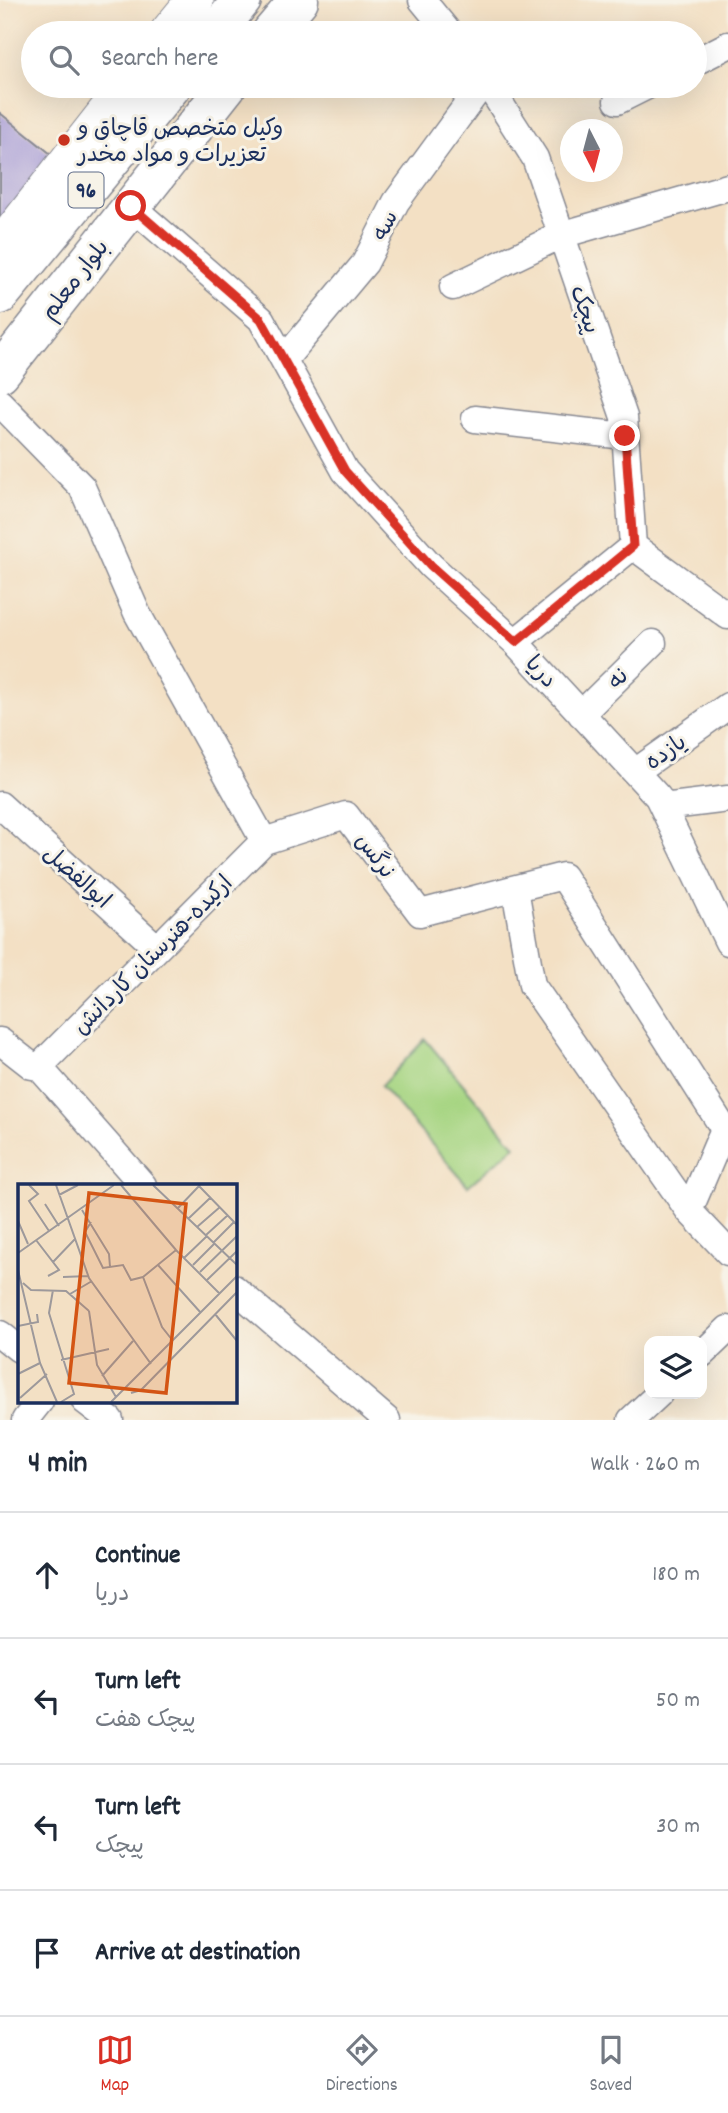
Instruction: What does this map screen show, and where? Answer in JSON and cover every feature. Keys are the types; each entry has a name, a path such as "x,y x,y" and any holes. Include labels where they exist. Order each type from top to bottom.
{"highway":[{"path":"225,21 242,0"},
{"path":"281,21 299,0"},
{"name":"بلوار معلم","path":"0,295 162,98"},
{"name":"بلوار معلم","path":"0,373 217,98"}],"street":[{"path":"177,21 195,0"},
{"path":"422,0 439,21"},
{"path":"707,56 728,45"},
{"path":"0,248 118,98"},
{"name":"سه","path":"284,360 365,263 396,202 472,98"},
{"name":"پیچک","path":"496,98 534,159 624,418 633,546"},
{"path":"617,101 623,98"},
{"path":"453,287 561,235 728,187"},
{"name":"دریا","path":"131,206 261,319 345,471 431,566 516,642 658,797 728,942"},
{"path":"0,404 82,486 137,613 264,841"},
{"path":"475,419 625,436"},
{"path":"516,642 633,546 728,616"},
{"name":"نه","path":"582,714 653,643"},
{"name":"یازده","path":"635,772 728,706"},
{"path":"663,807 728,799"},
{"name":"ابوالفضل","path":"0,806 156,947"},
{"name":"نرگس","path":"264,841 346,815 420,913 563,876 724,1129 690,1211"},
{"name":"ارکیده-هنرستان کاردانش","path":"39,1067 264,841"},
{"path":"515,889 532,985 690,1211 728,1252"},
{"path":"0,1041 32,1066 39,1067 142,1184"},
{"path":"236,1290 387,1420"},
{"path":"707,1349 728,1329"},
{"path":"0,1334 18,1348"},
{"path":"631,1420 654,1399"},
{"path":"25,1420 39,1402"},
{"path":"86,1402 110,1420"}],"green space":[{"path":"425,1039 515,1146 468,1186 381,1086"}],"building":[{"path":"0,113 62,163 0,240"}],"place":[{"name":"وکیل متخصص قاچاق و تعزیرات و مواد مخدر","path":"64,140"}],"route":[{"path":"131,206 261,319 345,471 431,566 516,642 633,546 625,436"}]}
